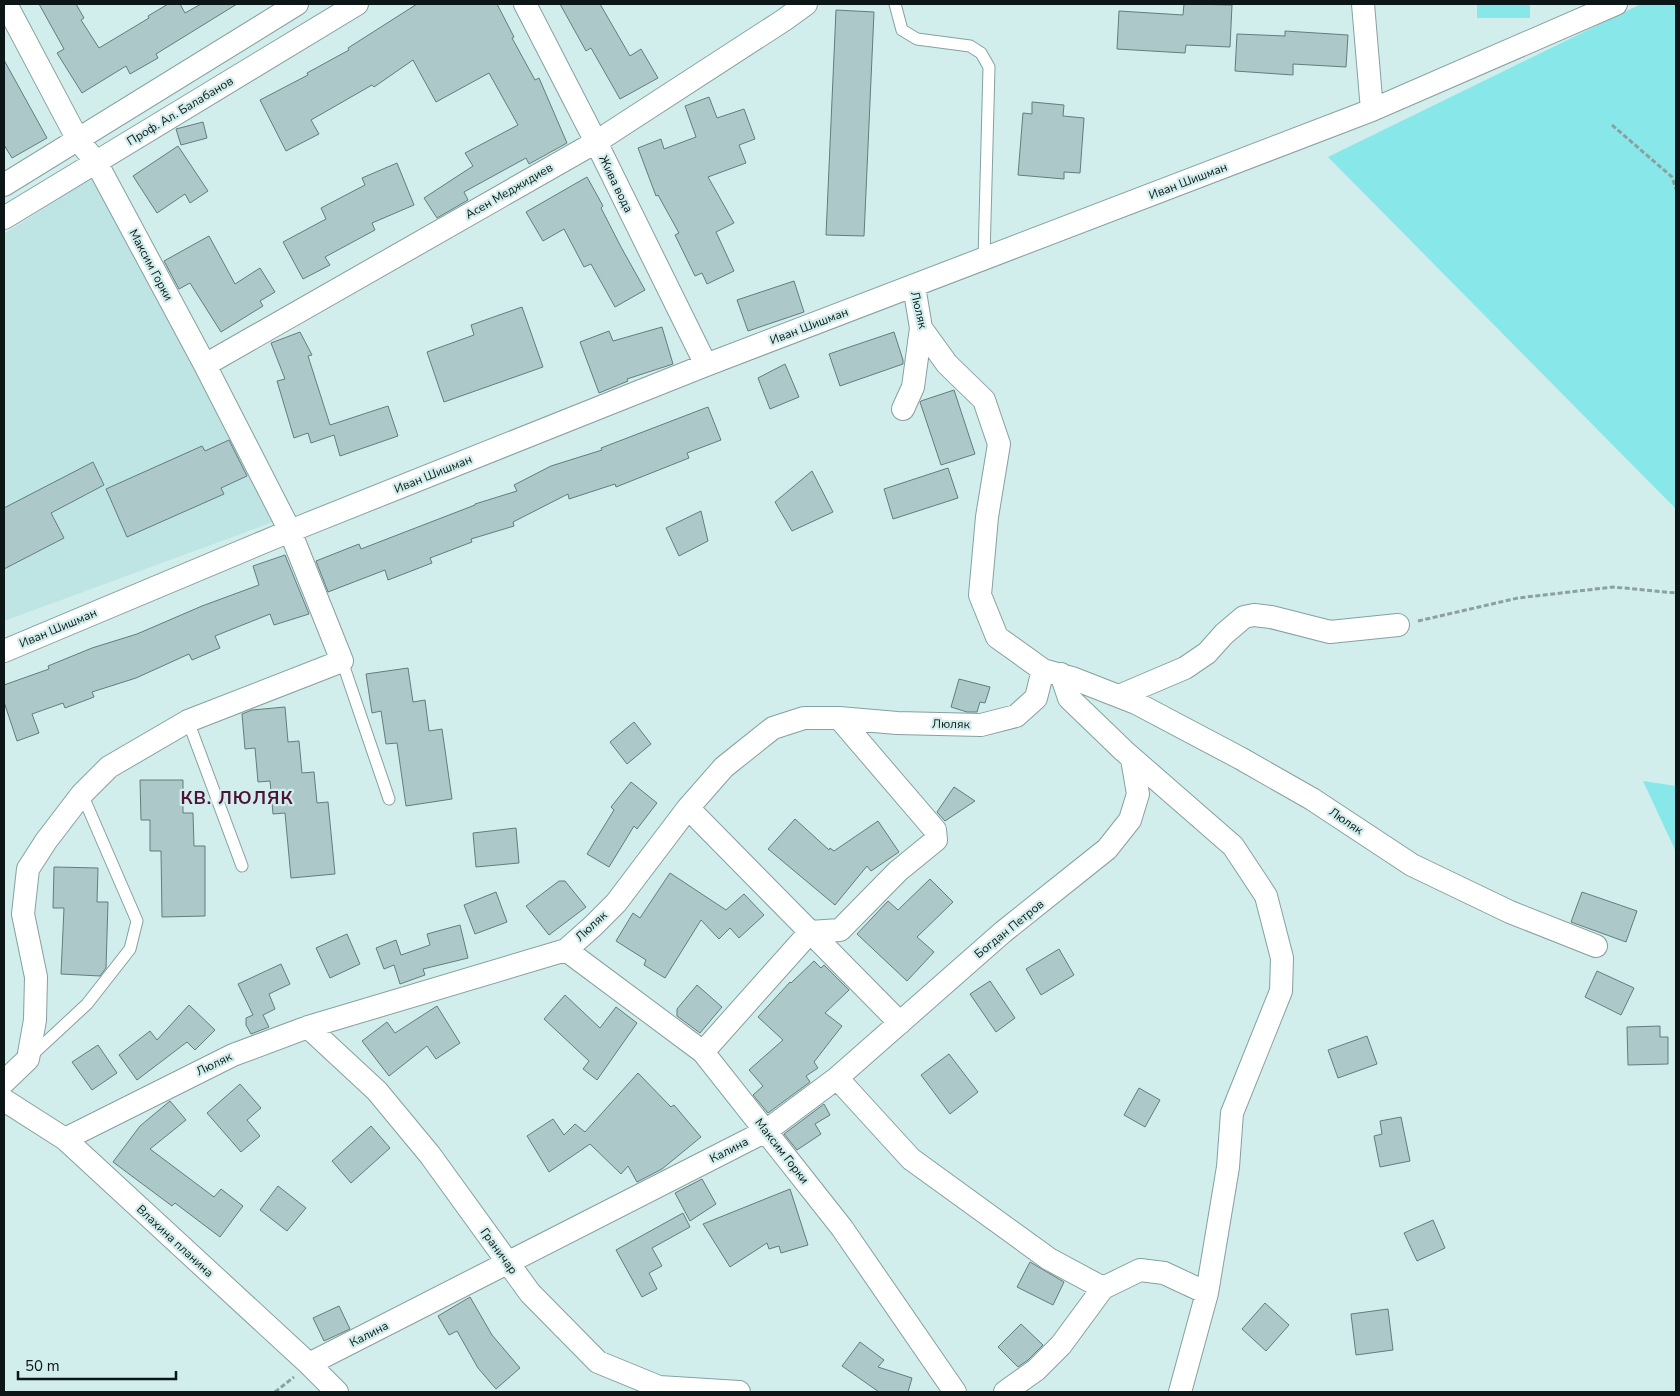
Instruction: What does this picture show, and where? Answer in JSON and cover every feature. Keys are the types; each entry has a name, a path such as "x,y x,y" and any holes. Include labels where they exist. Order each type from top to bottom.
{"street":[{"name":"Максим Горки","path":"6,4 78,140 96,162 205,366 290,531 342,661"},
{"path":"4,185 297,4"},
{"name":"Проф. Ал. Балабанов","path":"4,218 357,4"},
{"name":"Жива вода","path":"525,4 596,142 706,365"},
{"name":"Асен Меджидиев","path":"205,366 596,142 806,4"},
{"path":"1363,4 1372,110"},
{"name":"Иван Шишман","path":"4,651 290,531 706,365 1372,110 1616,4"},
{"name":"Люляк","path":"914,286 921,328 947,364 984,400 999,444 987,517 980,595 997,637 1052,672 1136,703 1240,758 1304,794 1412,865 1510,912 1596,946"},
{"path":"903,409 913,387 921,328"},
{"path":"1119,696 1185,668 1207,653 1224,634 1244,617 1254,615 1271,617 1330,632 1398,626"},
{"path":"4,1082 28,1059 36,1020 36,977 23,914 28,869 46,841 82,794 110,767 188,720 342,661"},
{"path":"1052,672 1069,698 1132,759 1233,846 1266,896 1282,958 1281,991 1232,1113 1228,1166 1207,1293 1180,1392"},
{"name":"Люляк","path":"65,1139 233,1055 308,1027 566,950 616,903 688,808 724,767 773,728 804,718 981,725 1016,716 1036,698 1052,672"},
{"path":"703,1052 810,932 840,930 898,871 936,840 935,830 839,718"},
{"name":"Богдан Петров","path":"837,1078 1003,932 1108,849 1130,820 1138,794 1132,759"},
{"path":"688,808 900,1023"},
{"name":"Максим Горки","path":"566,950 703,1052 842,1228 955,1392"},
{"name":"Граничар","path":"308,1027 377,1091 430,1155 530,1293 598,1362 660,1387 739,1392"},
{"path":"837,1078 911,1159 1049,1259 1103,1288"},
{"name":"Калина","path":"309,1364 766,1131 837,1078"},
{"name":"Влахина планина","path":"4,1100 65,1139 337,1392"},
{"path":"1004,1392 1036,1370 1061,1345 1103,1288 1140,1270 1164,1273 1207,1293"}],"lane":[{"path":"895,4 902,30 917,39 970,46 981,53 989,67 984,258"},
{"path":"342,661 389,799"},
{"path":"188,720 242,866"},
{"path":"28,1059 87,1004 130,949 137,921 82,794"}],"path":[{"path":"1612,125 1672,177 1676,189"},
{"path":"1398,626 1518,598 1613,587 1676,593"}],"shaded area":[{"path":"1477,4 1530,4 1530,18 1477,18"},
{"path":"1641,4 1676,4 1676,509 1328,157"},
{"path":"93,177 105,183 273,522 4,621 4,234"},
{"path":"1643,781 1676,786 1676,852"}],"building":[{"path":"39,4 76,4 84,18 81,20 99,48 149,18 148,16 168,4 180,4 185,13 201,4 237,4 156,54 158,58 130,74 126,66 82,93 57,53 64,49"},
{"path":"417,4 497,4 514,37 512,38 535,80 539,78 567,143 529,164 526,158 464,192 468,200 437,218 424,198 473,166 465,153 518,125 489,73 436,102 413,60 374,87 372,85 311,120 319,134 286,151 260,100 308,75 307,73 349,50 348,48"},
{"path":"560,4 600,4 630,56 641,49 658,78 620,99 591,48 586,51"},
{"path":"1184,4 1232,5 1230,47 1186,45 1185,53 1117,49 1119,11 1183,15"},
{"path":"836,10 874,12 864,236 826,235"},
{"path":"1285,31 1348,35 1346,67 1293,64 1293,75 1235,71 1237,34 1285,36"},
{"path":"4,60 47,138 12,158 4,145"},
{"path":"709,97 717,118 744,109 755,139 739,145 746,163 708,177 734,223 716,232 734,271 707,284 702,273 695,276 675,235 679,233 658,195 656,196 638,148 661,139 664,149 696,137 685,106"},
{"path":"1032,102 1064,105 1063,116 1084,118 1080,173 1064,172 1064,179 1018,175 1023,113 1032,114"},
{"path":"203,122 207,138 181,145 176,129"},
{"path":"178,146 208,191 190,203 185,194 157,213 133,176"},
{"path":"397,163 414,205 372,223 375,230 325,257 330,265 303,279 283,242 326,219 321,208 365,185 362,178"},
{"path":"587,177 603,206 601,208 621,247 645,290 615,307 591,264 584,267 564,229 543,241 526,212"},
{"path":"209,236 235,284 260,268 275,292 260,301 263,306 221,332 190,283 179,289 164,261"},
{"path":"794,281 804,312 748,331 737,300"},
{"path":"522,307 543,367 444,402 427,352 474,335 471,325"},
{"path":"662,327 673,364 627,379 628,381 599,393 580,342 609,331 613,341"},
{"path":"300,332 312,355 308,356 330,425 388,406 398,436 340,456 334,435 311,443 308,433 294,438 277,381 285,379 271,343"},
{"path":"894,332 903,364 840,386 829,354"},
{"path":"785,364 799,397 770,409 758,378"},
{"path":"954,390 975,454 941,465 920,402"},
{"path":"708,407 721,440 687,453 689,458 616,487 615,484 569,499 568,494 513,522 514,526 471,539 472,542 430,558 432,563 388,580 385,570 328,592 316,561 359,544 361,549 475,504 517,491 514,485 551,466 602,450 601,448"},
{"path":"229,440 247,476 221,488 224,494 127,537 106,489 202,446 205,451"},
{"path":"93,462 104,485 51,513 64,538 4,569 4,508"},
{"path":"948,468 958,498 893,519 884,489"},
{"path":"812,471 833,512 792,531 775,502"},
{"path":"701,511 708,541 679,556 666,528"},
{"path":"285,555 309,614 274,625 270,614 215,636 220,648 192,660 189,654 136,678 92,692 94,697 65,708 63,703 32,714 39,733 17,741 4,702 4,685 49,669 48,666 92,648 137,634 202,606 259,585 253,566"},
{"path":"408,668 413,702 425,700 429,731 442,729 452,799 406,806 397,743 386,744 381,711 372,713 366,674"},
{"path":"959,679 990,687 985,703 980,702 977,712 967,712 951,707"},
{"path":"285,707 288,742 299,741 302,773 314,772 317,803 328,802 335,874 291,878 285,813 273,814 270,781 258,782 255,748 245,749 242,714 252,710"},
{"path":"634,722 651,744 627,764 610,742"},
{"path":"140,780 183,780 183,813 193,813 194,846 205,846 205,916 162,917 161,851 150,851 150,820 141,820"},
{"path":"631,782 657,803 637,829 634,826 609,867 587,854 614,810 611,807"},
{"path":"954,787 975,801 945,821 937,812"},
{"path":"795,819 829,850 830,848 834,851 878,821 899,852 871,871 867,866 835,905 768,849"},
{"path":"516,828 519,863 476,867 473,833"},
{"path":"54,867 98,868 97,902 108,902 106,968 100,976 61,974 64,908 53,908"},
{"path":"670,873 726,910 744,894 764,915 739,938 730,928 719,939 701,920 665,978 644,965 646,960 616,941 633,913 640,918"},
{"path":"930,879 953,902 917,937 934,952 907,981 857,934 888,901 898,910"},
{"path":"559,881 565,881 586,907 549,935 526,906"},
{"path":"496,892 507,922 475,934 464,905"},
{"path":"1582,892 1637,911 1626,942 1571,922"},
{"path":"460,925 468,958 423,969 425,975 400,984 394,965 384,969 376,948 396,940 401,955 430,945 427,934"},
{"path":"347,934 360,964 330,978 316,948"},
{"path":"1059,949 1074,975 1041,995 1026,969"},
{"path":"814,961 821,968 824,965 849,990 825,1013 842,1026 814,1062 818,1068 806,1076 810,1082 768,1113 753,1095 763,1086 749,1070 783,1040 758,1017 790,982"},
{"path":"281,964 290,984 269,994 275,1009 263,1015 269,1027 251,1034 246,1025 246,1018 253,1015 238,984"},
{"path":"1597,971 1634,988 1621,1015 1585,997"},
{"path":"990,981 1015,1018 996,1032 970,994"},
{"path":"697,985 722,1007 700,1033 677,1016 677,1009"},
{"path":"565,995 600,1028 616,1007 637,1023 597,1080 583,1069 589,1061 544,1019"},
{"path":"189,1005 215,1030 195,1050 187,1042 137,1080 119,1055 150,1031 157,1040"},
{"path":"437,1006 460,1043 436,1059 427,1046 389,1076 362,1041 387,1022 395,1033"},
{"path":"1660,1026 1660,1037 1668,1037 1668,1064 1628,1065 1627,1027"},
{"path":"1367,1036 1377,1064 1338,1078 1328,1050"},
{"path":"98,1045 117,1073 92,1090 72,1062"},
{"path":"949,1054 978,1092 950,1114 921,1075"},
{"path":"638,1073 671,1107 674,1105 701,1137 662,1169 637,1182 628,1166 621,1174 590,1144 549,1172 527,1136 553,1119 564,1135 575,1124 585,1132"},
{"path":"240,1084 261,1108 247,1120 260,1136 241,1152 207,1113"},
{"path":"1139,1088 1160,1100 1145,1127 1124,1115"},
{"path":"170,1101 186,1120 150,1149 214,1197 221,1189 243,1206 220,1237 175,1203 172,1206 113,1162 140,1126"},
{"path":"824,1104 830,1115 815,1124 821,1134 797,1150 784,1134"},
{"path":"1401,1117 1410,1161 1380,1167 1374,1136 1382,1134 1380,1121"},
{"path":"371,1126 390,1148 351,1183 332,1161"},
{"path":"702,1179 716,1204 690,1221 675,1193"},
{"path":"278,1186 306,1208 287,1231 260,1210"},
{"path":"790,1189 808,1245 781,1253 779,1246 769,1249 767,1243 730,1267 703,1224"},
{"path":"683,1213 690,1227 652,1248 662,1266 649,1273 657,1289 642,1297 616,1250"},
{"path":"1433,1220 1445,1248 1417,1261 1404,1233"},
{"path":"1030,1262 1064,1282 1053,1305 1017,1287"},
{"path":"470,1297 492,1335 520,1368 496,1389 478,1368 457,1331 449,1335 438,1316"},
{"path":"1265,1303 1289,1325 1266,1351 1242,1329"},
{"path":"339,1306 350,1329 324,1341 313,1318"},
{"path":"1388,1309 1393,1350 1356,1355 1351,1314"},
{"path":"1021,1324 1043,1345 1018,1367 998,1347"},
{"path":"860,1342 884,1360 878,1367 912,1378 908,1392 879,1392 842,1366"}],"district":[{"name":"КВ. ЛЮЛЯК","path":"237,798"}]}
